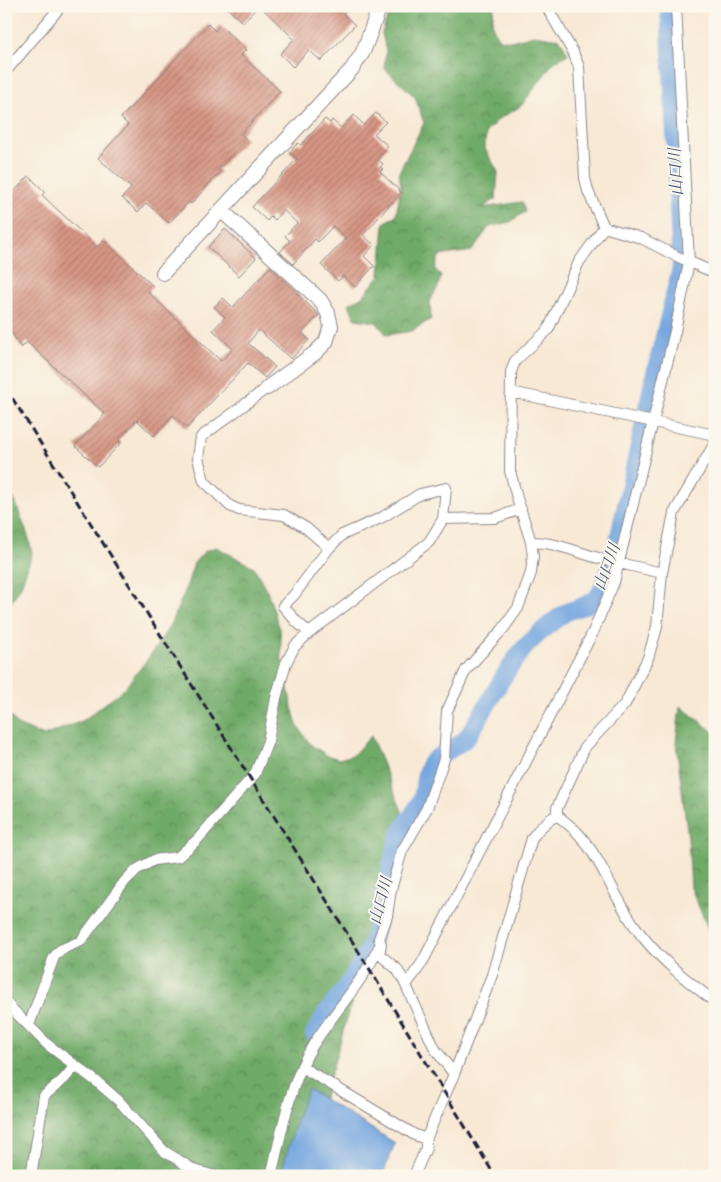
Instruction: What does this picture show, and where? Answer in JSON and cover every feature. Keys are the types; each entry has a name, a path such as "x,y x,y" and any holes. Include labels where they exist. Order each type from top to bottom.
{"street":[{"path":"6,71 61,6"},
{"path":"163,274 352,69 363,52 380,6"},
{"path":"549,6 549,11 573,52 579,67 585,178 588,191 604,227"},
{"path":"406,985 422,963 593,632 614,582 675,331 689,262 676,6"},
{"path":"222,211 320,300 328,313 331,326 326,342 315,353 201,437 198,458 204,480 230,506 239,510 284,515 306,528 329,548"},
{"path":"604,227 641,238 715,273"},
{"path":"454,1074 435,1049 406,985 396,969 379,954 381,944 379,939 402,851 427,808 444,760 447,711 466,670 503,629 518,608 531,574 533,556 531,542 510,471 511,372 515,361 548,330 580,262 604,227"},
{"path":"511,392 715,435"},
{"path":"557,815 559,800 585,747 625,704 648,658 657,626 662,573 674,513 715,443"},
{"path":"29,1025 54,957 60,950 81,941 125,881 136,870 154,860 178,857 197,840 256,774 268,741 276,698 286,663 295,646 309,633 429,542 443,519 446,488 420,494 381,518 342,535 329,548 294,595 283,606 309,633"},
{"path":"443,519 495,518 521,509"},
{"path":"531,542 542,542 559,546 662,573"},
{"path":"557,815 576,831 596,860 634,926 661,957 683,978 715,1002"},
{"path":"414,1176 426,1148 426,1139 454,1074 492,975 532,838 548,819 557,815"},
{"path":"272,1176 287,1111 302,1067 313,1046 373,961 381,944"},
{"path":"6,1003 48,1045 119,1101 164,1151 194,1170 215,1176"},
{"path":"31,1176 44,1096 64,1079 75,1066"},
{"path":"302,1067 415,1135 426,1139"}],"green space":[{"path":"391,6 494,6 492,25 499,39 511,41 534,35 560,39 568,54 553,63 521,106 499,119 486,132 485,149 498,172 496,199 482,208 522,202 525,212 510,222 489,227 472,251 439,256 435,269 441,275 438,287 430,301 431,319 412,331 387,335 376,322 355,319 349,304 364,295 380,275 384,223 396,215 401,187 399,172 424,123 415,97 384,68 386,51 382,33"},
{"path":"6,485 15,501 29,539 32,554 21,586 6,611"},
{"path":"216,547 254,567 267,591 280,629 282,661 297,725 310,744 326,755 339,759 353,755 371,736 402,811 360,974 322,1104 297,1176 6,1176 6,710 17,725 44,736 84,720 125,688 150,656 169,627 184,594 194,563 205,551"},
{"path":"680,706 715,733 715,945 691,888 688,838 676,743"}],"water":[{"path":"308,1089 395,1143 382,1176 280,1176 299,1112"}],"building":[{"path":"225,6 258,6 243,23"},
{"path":"260,6 349,6 343,14 355,25 321,61 309,50 293,67 280,54 294,39"},
{"path":"208,24 215,31 220,25 246,50 241,55 280,91 241,134 246,139 218,170 220,172 191,204 189,202 169,223 146,203 138,212 122,198 131,188 98,158 128,125 121,118"},
{"path":"376,113 386,122 374,134 388,146 378,160 383,164 380,167 383,169 380,172 401,192 363,235 374,245 364,256 374,266 355,287 343,276 338,281 321,265 346,238 333,226 318,242 315,239 293,264 280,252 290,241 285,236 297,223 283,210 275,220 271,216 267,221 252,207 297,159 289,152 298,143 301,145 325,119 330,123 332,120 341,128 354,115 364,125"},
{"path":"29,176 45,192 42,195 97,247 104,240 153,286 148,292 221,361 233,349 213,330 225,317 214,307 223,298 233,307 270,267 319,315 302,333 309,340 291,359 259,330 248,343 275,367 265,378 248,363 187,428 173,415 154,436 137,420 119,440 121,443 98,467 75,446 105,414 27,342 21,348 6,323 6,200"},
{"path":"225,229 256,258 239,276 208,247"}],"waterway":[{"name":"山口川","path":"314,1034 367,953 374,936 398,839 421,801 430,764 467,737 510,667 527,645 560,616 587,605 594,600 601,592 608,574 616,550 655,373 681,268 669,6"}],"railway":[{"path":"6,388 372,973 495,1176"}]}
